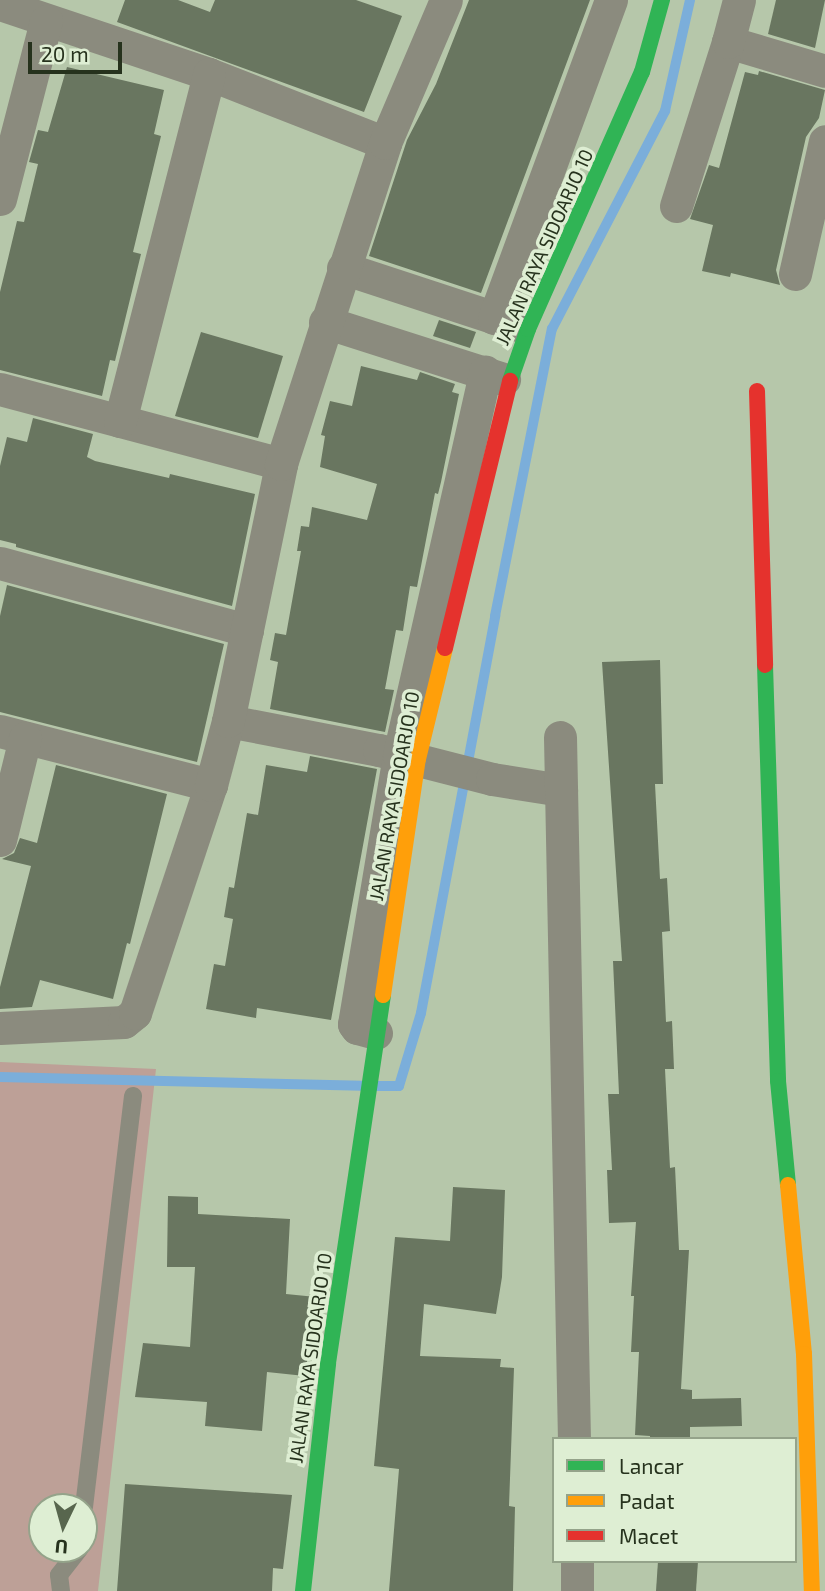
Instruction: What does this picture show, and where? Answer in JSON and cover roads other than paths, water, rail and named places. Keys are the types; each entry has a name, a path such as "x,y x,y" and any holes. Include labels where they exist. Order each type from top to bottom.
{"street":[{"path":"495,318 611,0"},
{"name":"JALAN RAYA SIDOARJO 10","path":"498,377 528,329 619,128 642,72 662,0"},
{"path":"676,206 728,42 738,0"},
{"path":"0,1028 124,1022 131,1019 135,1013 211,785 228,721 281,464 385,143 440,2"},
{"path":"0,4 209,74 385,143"},
{"path":"0,199 46,21"},
{"path":"728,42 825,71"},
{"path":"120,421 209,74"},
{"path":"795,274 825,141"},
{"path":"343,268 528,329"},
{"path":"325,322 498,377 419,760 354,1024 375,1039"},
{"path":"0,389 281,464"},
{"path":"757,391 778,1081 804,1354 812,1591"},
{"path":"0,563 247,630"},
{"path":"228,721 419,760 492,779 561,790"},
{"path":"0,840 13,735 211,785"},
{"path":"560,737 574,1437"},
{"name":"JALAN RAYA SIDOARJO 10","path":"303,1591 328,1363 367,1115 375,1039"},
{"path":"577,1563 577,1591"}],"lane":[{"path":"86,1493 133,1096"},
{"path":"61,1591 59,1575 68,1563"}],"waterway":[{"path":"377,1086 399,1086 421,1013 552,329 665,111 690,0"},
{"path":"0,1077 362,1086"}]}
